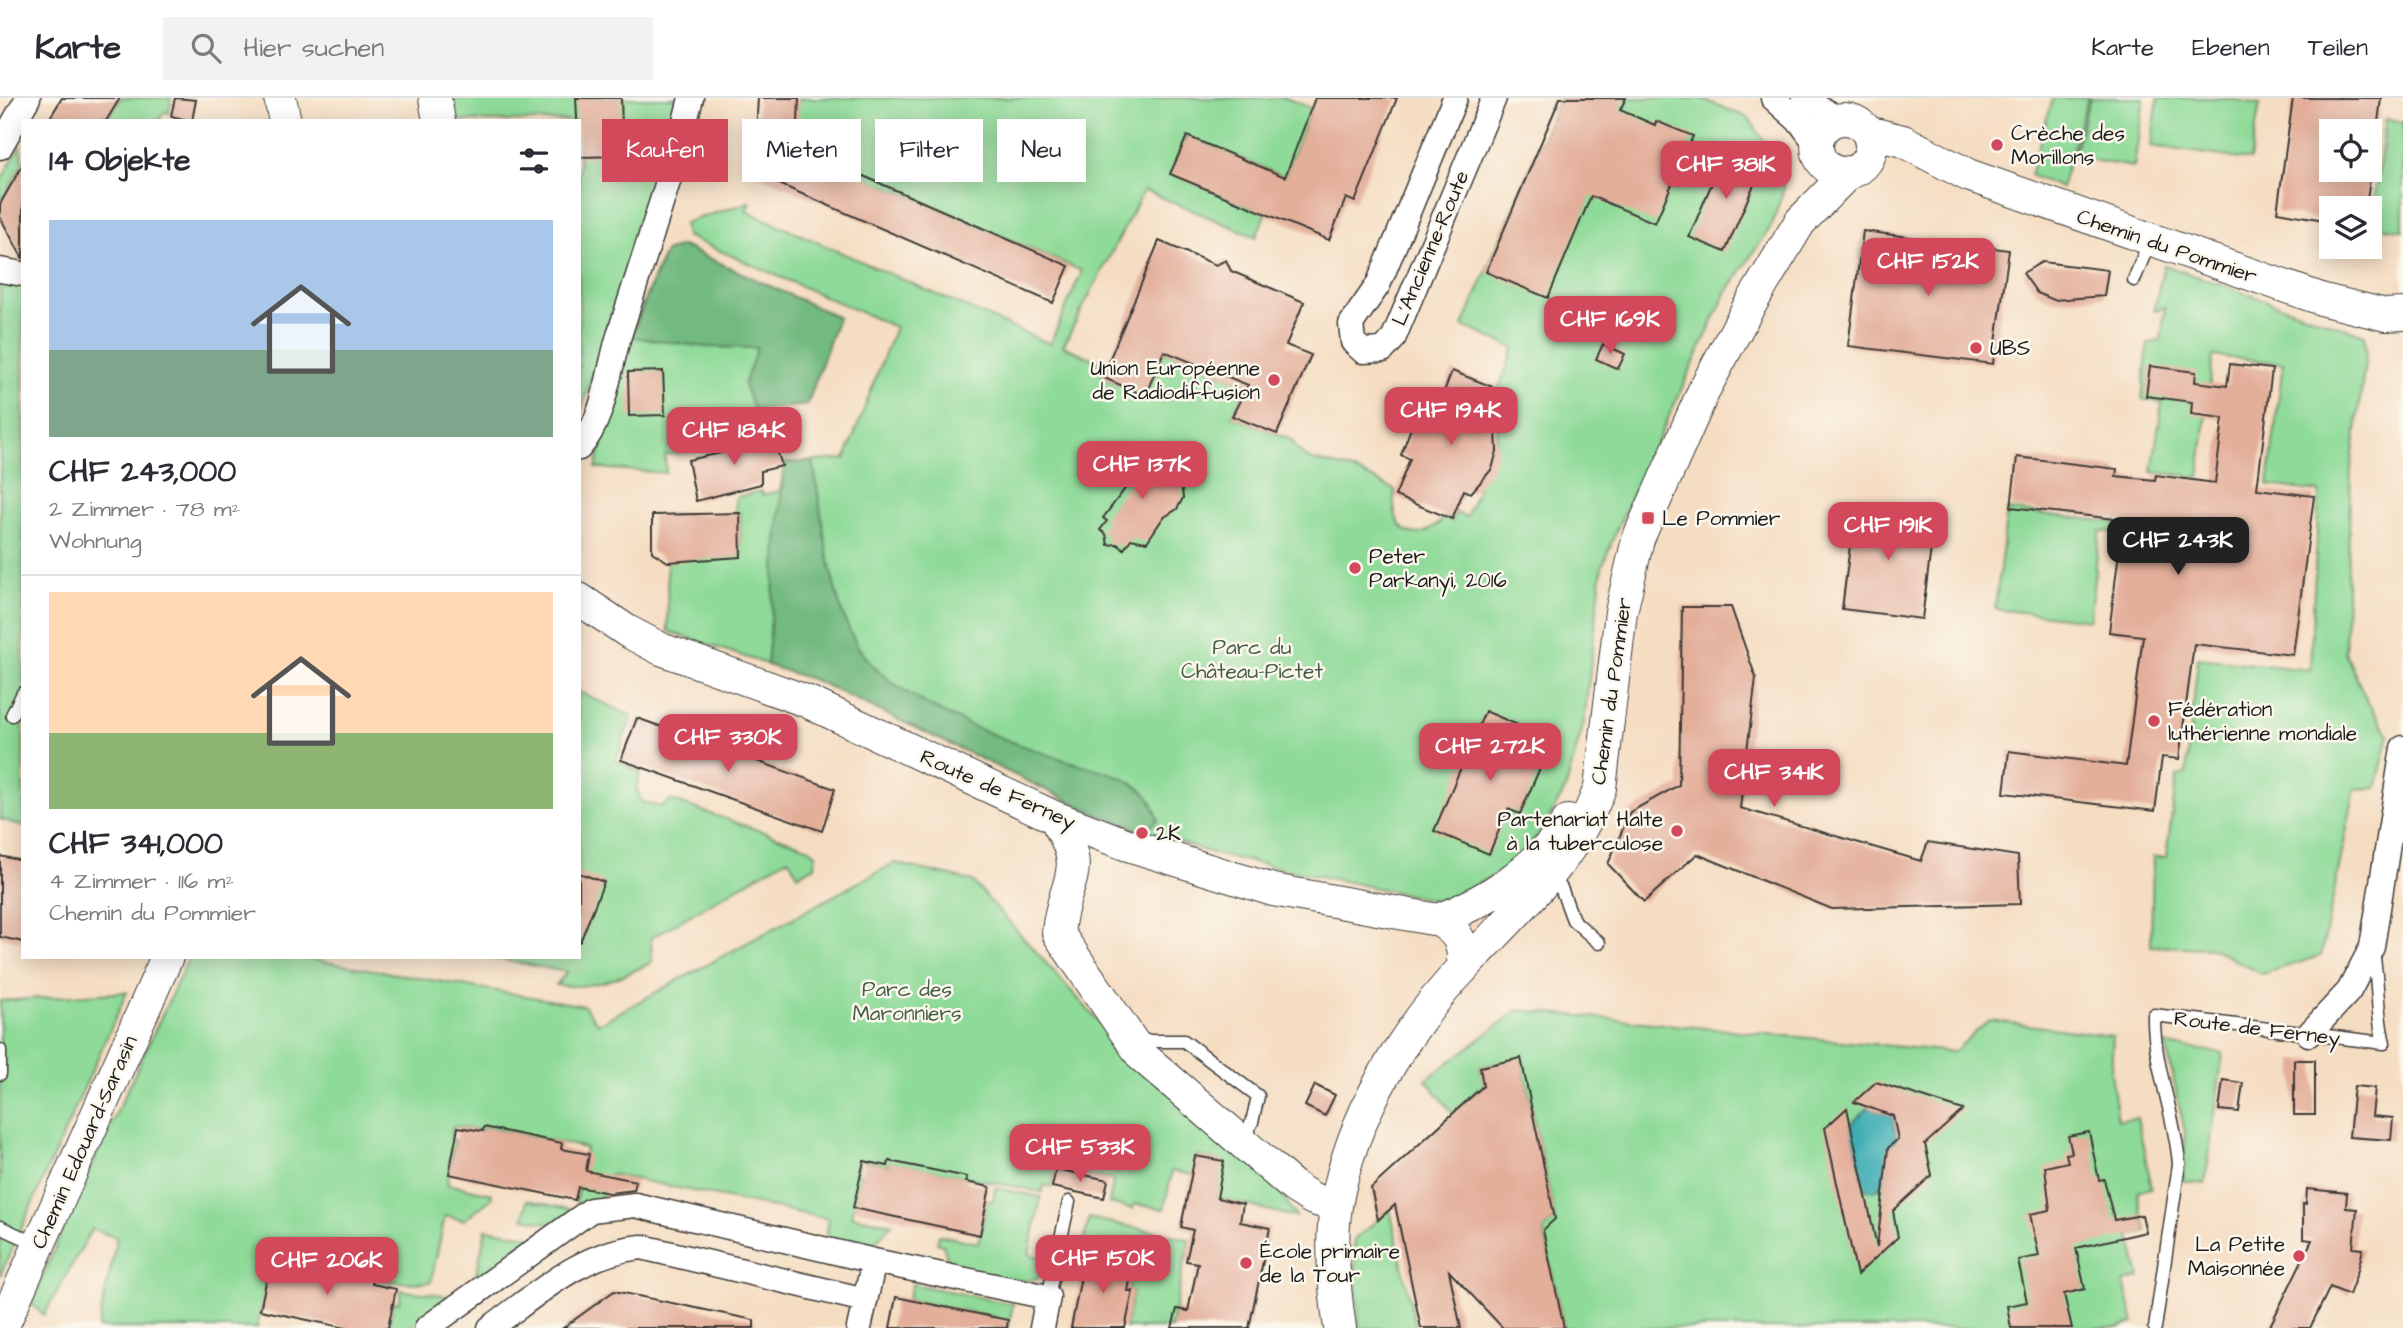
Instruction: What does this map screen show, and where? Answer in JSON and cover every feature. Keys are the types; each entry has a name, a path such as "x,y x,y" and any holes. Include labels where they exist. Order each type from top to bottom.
{"street":[{"path":"0,147 28,98"},
{"path":"280,98 285,119"},
{"path":"435,98 439,119"},
{"path":"581,445 593,428 618,340 671,179 691,98"},
{"name":"L'Ancienne-Route","path":"1455,98 1378,285 1351,324 1353,342 1363,351 1383,350 1393,339 1494,98"},
{"path":"1773,98 1801,123 1825,165 1832,170 1855,147"},
{"path":"1804,98 1855,147"},
{"path":"1817,147 1824,129 1855,147"},
{"name":"Chemin du Pommier","path":"1340,1328 1333,1260 1336,1206 1353,1142 1374,1095 1409,1037 1463,967 1550,877 1589,816 1600,788 1621,612 1639,538 1716,368 1801,222 1855,147 1903,141 1936,161 2324,300 2386,315 2403,314"},
{"name":"Chemin du Pommier","path":"1801,222 1815,172 1817,147"},
{"path":"0,270 21,274"},
{"name":"Route de Ferney","path":"581,599 652,645 806,701 1054,817 1128,845 1273,890 1438,920"},
{"path":"2309,1034 2348,991 2372,947 2403,748"},
{"path":"1438,920 1467,909 1493,893 1535,858 1564,829 1605,752"},
{"path":"1054,817 1069,841 1075,869 1059,913 1058,933 1129,1041 1157,1070 1303,1194 1336,1206"},
{"path":"1075,869 1097,855 1128,845"},
{"path":"1438,920 1455,930 1464,947 1463,967"},
{"name":"Chemin Edouard-Sarasin","path":"2,1328 166,959"},
{"path":"427,1328 591,1210 635,1205 874,1261 1048,1297 1042,1328"},
{"path":"490,1328 583,1262 622,1249 642,1248 865,1300"},
{"path":"859,1328 874,1261"}],"lane":[{"path":"2133,280 2151,240"},
{"path":"12,715 21,697"},
{"path":"1550,877 1561,888 1573,920 1599,943"},
{"name":"Route de Ferney","path":"2155,1328 2179,1164 2177,1142 2153,1040 2154,1015 2384,1043 2378,1022 2377,973 2372,947"},
{"path":"1129,1041 1184,1041 1258,1096 1252,1122 1241,1142"},
{"path":"0,1049 0,1074"},
{"path":"1048,1297 1069,1202"},
{"path":"0,1227 38,1244"}],"green space":[{"path":"121,98 171,98 169,113 164,112 160,119 107,119"},
{"path":"452,98 679,98 672,119 602,119 602,182 653,182 581,411 581,119 456,119"},
{"name":"Parc du Château-Pictet","path":"799,98 1286,98 1311,108 1285,177 1186,136 1171,174 1266,213 1256,237 1144,190 1063,346 1100,362 1102,377 1145,395 1164,351 1248,385 1232,416 1292,440 1302,454 1309,458 1355,471 1395,490 1394,504 1400,524 1406,531 1423,533 1444,518 1452,521 1456,513 1466,517 1478,489 1473,486 1495,447 1497,420 1506,422 1518,395 1499,388 1514,348 1463,326 1560,98 1700,98 1749,118 1773,156 1784,188 1772,225 1726,293 1619,524 1602,567 1584,722 1565,790 1541,832 1505,870 1443,902 1214,854 1099,815 817,681 668,631 666,515 690,514 691,539 741,557 740,513 735,513 736,497 762,491 762,495 780,491 785,463 845,459 895,327 686,236 684,223 750,202 746,211 1050,344 1082,271 876,182 983,182 983,119 875,119 875,181 861,175 861,119 795,119"},
{"path":"2053,98 2088,98 2061,188 2030,175"},
{"path":"2090,98 2144,98 2134,167 2073,157"},
{"path":"2158,98 2222,98 2260,104 2250,160 2151,146"},
{"path":"2386,119 2403,122 2403,230 2382,227 2382,196 2375,196 2377,182 2382,182 2382,148"},
{"path":"20,146 21,167 0,204 0,182"},
{"path":"682,246 838,317 807,405 754,410 757,428 729,435 731,445 665,455 666,473 596,468 616,385 653,278 665,252"},
{"path":"682,246 838,317 807,405 754,410 744,385 757,348 706,347 631,337 665,252"},
{"path":"2164,265 2365,335 2366,355 2351,469 2345,652 2367,701 2389,735 2376,788 2355,789 2321,956 2262,974 2212,948 2151,946 2153,857 2166,857 2177,776 2186,774 2198,658 2310,670 2319,492 2268,485 2283,363 2213,356 2199,477 2152,472 2162,403 2142,399 2148,344 2161,340 2165,308 2154,310"},
{"path":"0,282 21,284 21,825 0,819"},
{"path":"813,461 833,581 848,627 858,647 874,667 896,685 951,717 1012,742 1106,772 1136,785 1147,795 1158,820 1144,832 1099,815 817,681 767,665 785,463"},
{"path":"2007,510 2119,523 2118,533 2100,531 2089,620 1995,609"},
{"path":"581,693 632,716 616,761 641,772 636,788 642,802 661,807 671,800 807,847 816,854 815,866 798,875 788,858 651,938 652,962 629,973 582,986 556,985 567,972 499,959 581,959"},
{"name":"Parc des Maronniers","path":"894,863 972,881 1138,1065 1275,1184 1296,1217 1208,1196 1224,1162 1196,1156 1192,1175 1172,1171 1164,1209 1134,1204 1133,1209 1109,1203 1113,1180 1056,1169 1052,1187 1044,1185 1042,1192 889,1162 888,1166 860,1160 856,1173 861,1175 852,1216 892,1224 870,1248 826,1238 829,1219 610,1174 601,1199 583,1205 576,1203 586,1148 485,1127 483,1131 453,1126 451,1139 455,1141 447,1184 492,1194 491,1199 464,1220 445,1216 431,1282 380,1280 296,1263 294,1268 265,1262 262,1275 267,1277 257,1328 98,1328 117,1238 92,1229 44,1315 31,1304 68,1217 188,959 309,959 584,1006 598,1024"},
{"path":"127,992 0,1276 0,1001"},
{"path":"1518,1010 1954,1052 1989,1020 2113,1036 2111,1073 2118,1120 2137,1118 2152,1188 2137,1191 2146,1232 2130,1236 2140,1278 2124,1282 2134,1323 2119,1328 1564,1328 1543,1230 1555,1219 1521,1059 1480,1067 1484,1085 1453,1113 1426,1080"},
{"path":"2166,1045 2223,1053 2205,1184 2183,1181 2185,1132"},
{"path":"995,1188 1041,1197 1029,1254 1046,1259 1043,1272 1037,1278 1008,1279 949,1264 943,1245 937,1243 939,1235 978,1243 987,1201 993,1201"},
{"path":"527,1200 573,1210 553,1224 524,1218"},
{"path":"1390,1209 1416,1328 1359,1328 1354,1240"},
{"path":"1089,1218 1189,1239 1171,1328 1125,1328 1133,1292 1128,1291 1134,1262 1120,1258 1119,1263 1081,1255"},
{"path":"486,1229 529,1236 529,1241 475,1279"},
{"path":"912,1284 1013,1304 1008,1328 994,1328 995,1317 908,1300"},
{"path":"401,1290 447,1296 447,1300 409,1328 388,1328 394,1302 399,1303"}],"water":[{"path":"1869,1107 1893,1116 1895,1136 1891,1166 1882,1184 1875,1191 1864,1188 1850,1125"}],"building":[{"path":"62,98 120,98 107,119 49,119"},
{"path":"175,98 196,100 192,119 171,116"},
{"path":"576,98 621,98 622,119 602,119 602,156 581,157 581,119 577,119"},
{"path":"758,98 799,98 798,119 757,119"},
{"path":"1315,98 1397,98 1355,202 1346,198 1329,240 1170,174 1187,136 1285,177"},
{"path":"1560,98 1626,98 1620,110 1655,125 1656,121 1693,136 1655,223 1591,196 1548,298 1486,272"},
{"path":"2293,98 2381,98 2378,119 2319,119 2319,182 2369,182 2368,196 2319,196 2319,219 2277,212"},
{"path":"1726,150 1762,166 1725,252 1689,237"},
{"path":"21,167 21,255 0,217 0,204"},
{"path":"861,175 1069,266 1053,303 775,182 861,182"},
{"path":"1863,231 2009,250 1993,364 1848,346"},
{"name":"Union Européenne de Radiodiffusion","path":"1159,241 1216,265 1226,260 1231,271 1304,302 1286,345 1311,355 1277,434 1232,416 1248,385 1164,351 1145,396 1102,377"},
{"path":"2042,262 2108,270 2104,296 2054,300 2037,293 2023,273"},
{"path":"1603,344 1625,354 1618,369 1596,359"},
{"path":"2230,364 2272,369 2257,489 2314,496 2293,655 2194,644 2179,759 2162,757 2155,811 2004,793 2009,751 2126,766 2143,636 2109,632 2123,520 2011,507 2017,457 2117,469 2116,476 2155,480 2156,475 2215,483 2223,418 2191,414 2192,402 2146,396 2150,366 2196,372 2195,382 2227,386"},
{"path":"663,371 665,415 629,416 628,372"},
{"path":"1452,371 1501,390 1489,430 1496,432 1497,451 1492,469 1471,493 1464,490 1452,519 1395,496 1410,459 1401,455 1411,428 1418,415 1432,422"},
{"path":"771,431 782,466 761,471 761,484 696,501 688,460 736,450 734,440"},
{"path":"1134,447 1181,482 1183,498 1177,509 1163,518 1147,542 1131,539 1124,549 1117,544 1108,545 1106,534 1100,530 1107,521 1103,518 1133,478 1119,467"},
{"path":"1855,506 1935,516 1922,619 1842,609"},
{"path":"740,513 741,557 668,562 652,552 652,515"},
{"path":"1682,607 1731,607 1756,678 1740,808 1921,861 1928,842 2018,856 2020,904 1832,909 1697,854 1644,902 1608,864 1630,812 1679,785"},
{"path":"1485,711 1539,734 1527,763 1540,768 1520,814 1508,809 1489,854 1434,831"},
{"path":"637,718 835,789 822,831 621,760"},
{"path":"0,856 21,861 21,942 0,937"},
{"path":"581,874 604,882 581,940"},
{"path":"1521,1058 1555,1219 1543,1230 1564,1328 1503,1328 1449,1271 1461,1328 1421,1328 1395,1205 1378,1220 1371,1188 1483,1086 1480,1067"},
{"path":"2294,1060 2315,1060 2315,1115 2294,1115"},
{"path":"2223,1080 2243,1083 2239,1112 2219,1110"},
{"path":"1876,1082 1963,1110 1925,1144 1932,1175 1893,1211 1898,1237 1857,1275 1825,1128 1847,1108 1877,1247 1888,1148 1898,1139 1893,1116 1854,1102"},
{"path":"1315,1085 1335,1095 1325,1116 1305,1106"},
{"path":"2354,1086 2375,1088 2372,1116 2393,1118 2391,1140 2349,1137"},
{"path":"458,1127 483,1131 484,1127 562,1143 561,1149 589,1154 586,1171 636,1181 634,1190 609,1193 578,1187 575,1200 449,1174"},
{"path":"2089,1132 2099,1180 2104,1179 2114,1220 2142,1215 2146,1232 2076,1248 2085,1289 2064,1294 2072,1328 2011,1328 2007,1306 2027,1302 2018,1260 2039,1256 2030,1214 2050,1210 2045,1167 2068,1162 2066,1154 2072,1153 2068,1136"},
{"path":"1195,1156 1224,1161 1217,1198 1243,1204 1240,1222 1270,1228 1249,1328 1172,1328 1177,1309 1188,1311 1198,1263 1186,1261 1193,1230 1181,1227"},
{"path":"864,1161 888,1166 889,1161 967,1177 966,1182 990,1187 980,1235 853,1208"},
{"path":"1056,1169 1108,1180 1104,1198 1052,1187"},
{"path":"2307,1189 2347,1193 2346,1208 2357,1209 2353,1248 2363,1249 2358,1270 2349,1295 2330,1287 2310,1328 2269,1328 2312,1240 2303,1239 2303,1204 2306,1204"},
{"path":"1085,1256 1133,1266 1128,1291 1133,1291 1125,1328 1071,1328"},
{"path":"270,1263 294,1268 295,1263 373,1279 372,1284 396,1289 388,1328 346,1328 260,1310"},
{"path":"614,1291 754,1320 754,1328 563,1328"},
{"path":"896,1297 1008,1320 1007,1328 890,1328"}],"place":[{"name":"Crèche des Morillons","path":"1997,145"},
{"name":"UBS","path":"1976,348"},
{"name":"Union Européenne de Radiodiffusion","path":"1274,380"},
{"name":"Le Pommier","path":"1648,518"},
{"name":"Peter Parkanyi, 2016","path":"1355,568"},
{"name":"Fédération luthérienne mondiale","path":"2154,721"},
{"name":"Partenariat Halte à la tuberculose","path":"1677,831"},
{"name":"2K","path":"1142,833"},
{"name":"La Petite Maisonnée","path":"2299,1256"},
{"name":"École primaire de la Tour","path":"1246,1263"}]}
